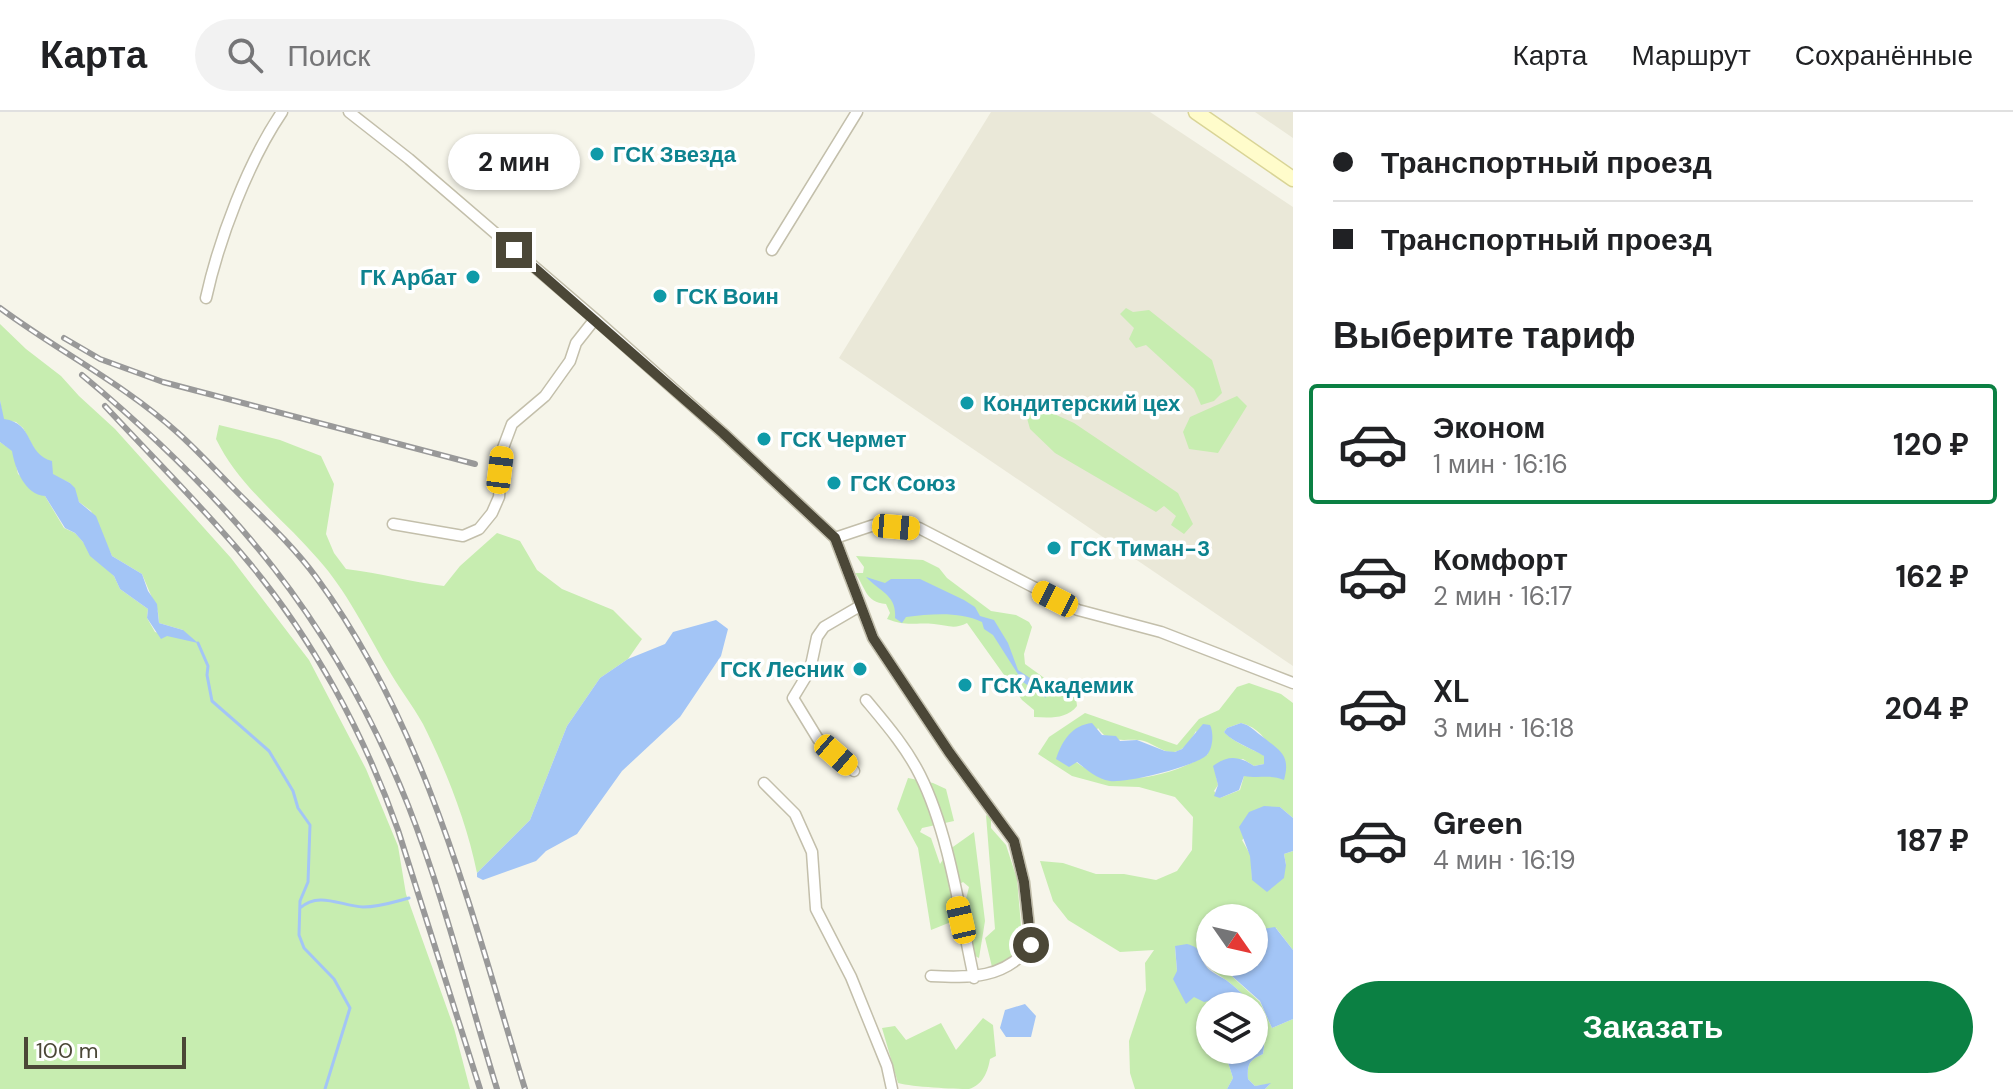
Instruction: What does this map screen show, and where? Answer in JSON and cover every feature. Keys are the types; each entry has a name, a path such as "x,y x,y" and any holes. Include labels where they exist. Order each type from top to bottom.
{"main road":[{"path":"1196,112 1290,172"}],"street":[{"path":"206,298 223,233 282,112"},
{"path":"349,112 409,159 595,319 835,538 873,638 949,752 1014,841 1024,882 1031,945 1020,959 974,978 931,976"},
{"path":"772,250 857,112"},
{"path":"393,524 463,536 479,529 492,513 499,497 503,448 512,424 545,396 570,361 576,343 595,319"},
{"path":"835,538 874,525 919,528 1078,610 1161,632 1293,683"},
{"path":"854,771 818,739 793,698 810,670 817,637 824,627 860,606"},
{"path":"866,700 900,742 929,796 941,832 974,978"},
{"path":"764,783 795,814 812,852 816,909 851,977 887,1066 892,1089"}],"shaded area":[{"path":"991,112 1150,112 1293,207 1293,666 839,358"},
{"path":"1255,112 1293,112 1293,138"}],"green space":[{"path":"1126,308 1133,312 1149,310 1212,360 1222,393 1214,401 1201,405 1194,389 1146,345 1136,348 1129,339 1134,328 1120,314"},
{"path":"0,324 61,376 115,429 231,558 309,660 366,769 398,846 406,894 454,1028 470,1089 0,1089 0,442 13,451 18,474 45,496 64,528 75,533 114,576 120,589 148,609 147,618 155,632 175,637 183,630 159,623 158,612 142,574 112,556 91,511 79,502 70,483 53,475 23,428 16,422 3,420"},
{"path":"1237,396 1247,406 1218,453 1189,449 1183,432 1190,417"},
{"path":"1021,399 1074,423 1178,493 1193,524 1184,534 1171,525 1176,516 1164,506 1156,512 1055,453 1030,429 1025,411 1017,404"},
{"path":"219,425 280,440 321,456 334,484 326,534 334,553 346,569 444,586 460,566 497,533 520,541 537,570 562,589 613,610 642,639 628,659 600,678 567,726 530,820 477,873 455,797 423,724 338,584 305,544 250,488 226,457 216,439"},
{"path":"856,556 923,560 939,568 947,578 991,611 1016,615 1029,622 1032,627 1024,654 1025,664 1076,698 1077,706 1063,715 1034,717 1034,710 1022,700 967,623 958,626 906,624 887,619 890,613 886,604 870,597 855,573 863,573 864,567"},
{"path":"1249,683 1281,694 1293,703 1293,818 1280,807 1242,840 1251,856 1252,880 1286,865 1284,854 1293,851 1293,950 1276,928 1268,929 1268,904 1196,904 1196,951 1175,947 1177,971 1196,997 1196,1064 1229,1064 1233,1078 1227,1089 1135,1089 1130,1073 1129,1041 1146,990 1145,963 1154,950 1120,952 1068,920 1053,901 1040,861 1063,863 1096,874 1124,874 1156,880 1177,871 1192,850 1193,817 1175,797 1139,787 1109,786 1072,776 1038,754 1049,737 1085,713 1177,745 1199,719 1219,710 1237,687","holes":["1241,723 1250,726 1268,744 1280,778 1276,775 1244,776 1240,790 1220,798 1214,791 1218,785 1214,766 1224,761 1243,759 1254,766 1264,764 1265,756 1224,732","1098,728 1102,734 1113,739 1144,741 1170,752 1184,747 1196,731 1208,754 1177,769 1142,778 1107,776 1076,762"]},
{"path":"908,778 946,789 954,821 922,828 920,832 931,838 940,864 950,849 974,832 985,921 979,958 973,955 962,915 969,887 963,882 958,885 956,920 931,930 918,848 897,809"},
{"path":"986,815 991,818 991,828 1006,845 1017,879 1023,949 1010,961 992,967 985,938 995,929"},
{"path":"1220,976 1232,976 1249,992 1240,992"},
{"path":"983,1018 993,1025 996,1056 990,1059 986,1073 978,1084 962,1089 898,1083 882,1028 895,1026 906,1040 941,1023 956,1050"},
{"path":"1268,1019 1272,1028 1293,1019 1293,1089 1265,1089 1270,1084 1255,1086 1248,1079 1250,1064 1268,1064"}],"water":[{"path":"0,400 4,419 21,426 37,452 52,461 53,474 70,483 79,502 96,516 112,556 142,574 157,604 159,623 183,630 198,643 167,636 161,639 147,618 148,609 120,589 114,576 90,556 75,533 65,528 45,496 38,495 27,486 18,473 12,451 0,442"},
{"path":"866,577 885,583 891,579 920,579 975,607 980,616 994,620 1008,643 1018,670 1036,682 1046,698 1023,682 982,622 964,616 935,614 906,617 902,623 895,618 890,599"},
{"path":"716,620 728,629 721,656 680,717 622,771 577,834 546,851 536,861 483,880 477,877 477,873 530,820 567,726 600,678 628,659 665,644 673,632"},
{"path":"1092,723 1102,735 1116,736 1120,741 1137,740 1175,752 1182,749 1203,724 1210,725 1212,745 1200,760 1175,769 1145,777 1110,781 1096,776 1077,762 1069,767 1056,759 1069,735 1079,727"},
{"path":"1241,723 1253,729 1282,754 1286,765 1284,780 1244,776 1239,790 1220,798 1214,796 1218,785 1213,766 1234,758 1254,766 1264,764 1264,756 1224,732"},
{"path":"1264,806 1280,807 1293,818 1293,851 1284,854 1284,878 1267,892 1252,880 1250,856 1239,827 1249,812"},
{"path":"1275,927 1293,950 1293,1019 1272,1028 1268,1019 1268,992 1250,992 1232,976 1268,976 1268,928"},
{"path":"1187,944 1196,948 1196,976 1220,976 1240,992 1196,992 1196,998 1186,1004 1173,979 1177,971 1175,946"},
{"path":"1025,1004 1036,1016 1031,1037 1006,1037 1000,1028 1005,1010"},
{"path":"1229,1064 1250,1064 1248,1079 1255,1086 1271,1083 1265,1089 1227,1089 1233,1078"}],"waterway":[{"path":"198,643 208,666 212,701 269,751 310,825 308,882 300,901 299,935 304,948 334,979 350,1008 325,1089"},
{"path":"300,908 322,900 363,907 409,898"}],"railway":[{"path":"0,308 136,399 178,433 298,555 355,635 388,696 442,823 525,1089"},
{"path":"64,338 100,359 163,382 475,464"},
{"path":"82,375 186,469 232,518 274,568 347,678 379,739 421,840 497,1089"},
{"path":"105,406 246,559 293,621 334,687 369,758 398,830 480,1089"}],"place":[{"name":"ГСК Звезда","path":"597,154"},
{"name":"ГК Арбат","path":"473,277"},
{"name":"ГСК Воин","path":"660,296"},
{"name":"Кондитерский цех","path":"967,403"},
{"name":"ГСК Чермет","path":"764,439"},
{"name":"ГСК Союз","path":"834,483"},
{"name":"ГСК Тиман-3","path":"1054,548"},
{"name":"ГСК Лесник","path":"860,669"},
{"name":"ГСК Академик","path":"965,685"}],"route":[{"path":"514,250 723,433 835,538 873,638 949,752 1014,841 1024,882 1031,945"}]}
